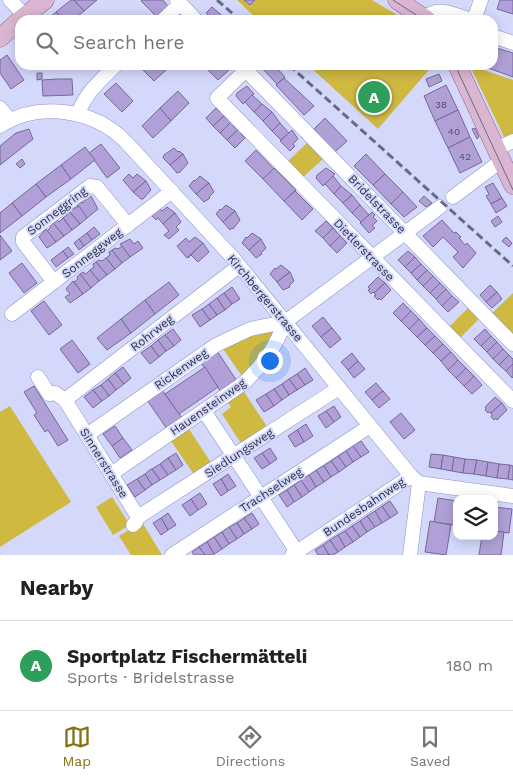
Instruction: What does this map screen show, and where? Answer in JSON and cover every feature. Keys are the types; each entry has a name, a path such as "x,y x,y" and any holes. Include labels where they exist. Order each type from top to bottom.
{"main road":[{"path":"27,15 45,0"},
{"path":"397,0 420,15"},
{"path":"0,38 15,25"},
{"path":"459,70 513,185"}],"street":[{"path":"0,6 9,0 19,15"},
{"path":"475,15 481,0"},
{"path":"167,15 178,2 191,15"},
{"path":"429,15 431,12 438,11 453,15"},
{"path":"498,38 513,43"},
{"path":"78,114 91,90 111,70"},
{"name":"Dietlerstrasse","path":"241,70 217,98 371,258 513,401"},
{"name":"Bridelstrasse","path":"247,70 513,344"},
{"name":"Kirchbergerstrasse","path":"0,108 5,124 46,112 78,114 103,123 118,134 239,266 415,480"},
{"path":"453,197 513,141"},
{"name":"Sonneggring","path":"54,282 23,242 23,237 90,186 97,187 128,225"},
{"name":"Sonneggweg","path":"12,314 172,191"},
{"path":"285,322 440,207"},
{"name":"Rohrweg","path":"64,400 239,266"},
{"name":"Hauensteinweg","path":"111,474 244,383 262,365 276,344 285,322"},
{"name":"Rickenweg","path":"87,435 216,345 250,329 285,322"},
{"path":"38,377 49,394 55,392 64,400"},
{"name":"Siedlungsweg","path":"136,521 339,388"},
{"name":"Sinnerstrasse","path":"64,400 111,474 136,521"},
{"path":"204,411 296,554"},
{"name":"Trachselweg","path":"172,555 370,426"},
{"path":"410,555 415,480 513,496"},
{"name":"Bundesbahnweg","path":"296,554 415,480"}],"shaded area":[{"path":"237,0 372,0 398,15 253,15"},
{"path":"313,70 429,70 378,129"},
{"path":"472,70 484,70 513,80 513,136 504,137"},
{"path":"308,142 324,158 301,179 286,163"},
{"path":"513,293 513,340 489,316"},
{"path":"469,307 480,318 458,340 447,329"},
{"path":"267,329 274,336 244,379 221,346"},
{"path":"242,389 268,428 242,445 222,414 231,407 226,400"},
{"path":"10,406 71,502 0,547 0,412"},
{"path":"187,426 212,464 195,476 169,438"},
{"path":"112,497 130,525 113,535 96,507"},
{"path":"142,522 162,555 131,555 119,536"}],"building":[{"path":"71,0 74,0 84,11 79,15 59,15 56,12"},
{"path":"74,0 97,0 84,11"},
{"path":"163,0 168,6 159,15 155,15 141,1"},
{"path":"244,0 255,0 250,5"},
{"path":"500,0 513,0 513,14 497,9"},
{"path":"212,7 221,15 208,15 206,13"},
{"path":"498,48 513,53 513,77 494,70 498,70"},
{"path":"7,55 15,67 15,70 17,70 24,80 11,89 0,73 0,60"},
{"path":"143,70 166,70 154,81"},
{"path":"208,70 229,70 218,80"},
{"path":"264,70 279,70 285,77 277,84"},
{"path":"37,73 42,73 42,79 37,80"},
{"path":"439,74 442,81 429,87 426,79"},
{"path":"284,78 314,106 304,115 276,85"},
{"path":"72,79 73,95 43,96 42,80"},
{"path":"116,83 133,101 122,112 104,94"},
{"path":"446,85 458,110 435,121 424,96"},
{"path":"247,86 254,94 243,104 236,96 237,93"},
{"path":"178,91 189,103 171,121 160,108"},
{"path":"252,95 262,104 254,112 245,102"},
{"path":"262,104 272,112 263,121 254,112"},
{"path":"160,108 171,121 153,138 142,126"},
{"path":"216,108 220,112 224,109 227,113 213,126 206,118"},
{"path":"458,110 470,137 448,148 435,121"},
{"path":"272,112 280,123 272,131 263,121"},
{"path":"224,116 232,121 220,133 213,126"},
{"path":"325,118 347,141 335,152 314,129"},
{"path":"232,121 235,124 233,126 238,130 227,140 220,133"},
{"path":"280,123 289,133 281,140 272,131"},
{"path":"241,127 244,131 241,134 245,138 235,148 227,140"},
{"path":"475,128 479,137 477,139 472,129"},
{"path":"29,129 33,139 0,165 0,146 16,133"},
{"path":"292,130 298,139 290,151 280,141"},
{"path":"470,137 482,162 460,173 448,148"},
{"path":"101,144 120,168 107,178 89,153"},
{"path":"85,147 95,160 71,179 61,165"},
{"path":"174,148 183,154 170,165 163,158 164,155"},
{"path":"256,150 274,169 263,179 245,161"},
{"path":"183,154 188,163 177,173 170,165"},
{"path":"366,154 385,174 373,185 354,166"},
{"path":"22,159 25,164 20,168 16,164"},
{"path":"61,165 71,179 46,197 36,184"},
{"path":"274,168 296,190 284,201 263,179"},
{"path":"326,168 335,174 323,186 316,178"},
{"path":"129,174 133,178 137,174 146,181 133,192 123,180"},
{"path":"385,174 403,192 391,204 373,185"},
{"path":"200,176 209,183 196,194 189,186"},
{"path":"333,176 341,186 334,194 325,184"},
{"path":"146,181 151,190 141,199 133,192"},
{"path":"209,183 214,192 204,202 196,194"},
{"path":"493,183 502,198 491,204 486,196 489,194 485,187"},
{"path":"36,184 46,197 22,216 12,203"},
{"path":"341,186 352,195 343,203 334,194"},
{"path":"295,191 313,209 302,220 284,201"},
{"path":"403,192 417,207 404,217 391,204"},
{"path":"352,195 360,205 352,213 343,203"},
{"path":"91,196 98,209 87,218 77,205"},
{"path":"424,196 432,203 426,207 419,201"},
{"path":"502,198 507,206 496,213 491,204"},
{"path":"12,203 22,216 0,233 0,213"},
{"path":"226,205 235,211 223,222 216,214"},
{"path":"360,205 369,215 361,222 352,213"},
{"path":"79,206 87,218 80,224 69,211"},
{"path":"167,207 175,213 163,224 158,218 156,220 151,215 159,208 162,211"},
{"path":"69,211 80,224 72,230 63,218"},
{"path":"235,211 240,220 230,230 223,222"},
{"path":"372,212 375,215 373,217 377,221 372,226 375,228 369,233 360,223"},
{"path":"175,213 181,222 176,227 179,230 169,239 164,235 169,231 163,224"},
{"path":"498,216 502,222 495,227 491,221"},
{"path":"63,218 72,230 64,236 53,223 57,220 59,222"},
{"path":"442,220 454,233 456,232 461,237 459,238 465,245 467,243 476,253 463,268 453,257 458,252 443,237 433,247 423,236"},
{"path":"326,221 333,228 323,238 315,231"},
{"path":"53,223 64,236 56,242 47,231"},
{"path":"94,227 100,234 92,240 87,233"},
{"path":"333,228 340,236 330,246 323,238"},
{"path":"46,229 56,242 47,248 39,237"},
{"path":"87,233 92,240 84,246 79,239"},
{"path":"252,233 261,239 249,250 242,243"},
{"path":"0,235 12,251 0,260"},
{"path":"340,236 347,243 337,253 330,246"},
{"path":"195,237 203,243 187,258 177,246 186,238 189,242"},
{"path":"506,237 512,243 509,247 502,241"},
{"path":"79,239 84,246 79,250 74,243"},
{"path":"130,239 134,244 138,241 143,248 130,257 120,244"},
{"path":"261,239 266,248 256,258 249,250"},
{"path":"203,243 209,252 198,262 191,255"},
{"path":"122,246 130,257 122,263 112,250"},
{"path":"68,247 74,254 68,258 63,251"},
{"path":"112,250 122,263 115,269 106,258"},
{"path":"63,251 68,258 56,267 51,260"},
{"path":"408,251 415,257 405,267 398,260"},
{"path":"415,257 421,264 411,273 405,267"},
{"path":"106,258 115,269 107,275 96,262"},
{"path":"96,262 107,275 99,281 90,270"},
{"path":"22,263 37,283 24,293 9,273"},
{"path":"421,264 427,270 417,280 411,273"},
{"path":"281,265 290,272 277,282 270,274"},
{"path":"90,270 99,281 91,288 80,274 83,272 86,274"},
{"path":"427,270 433,276 423,286 417,280"},
{"path":"290,272 294,281 290,287 283,290 277,282"},
{"path":"80,274 91,288 83,294 74,282"},
{"path":"433,276 440,283 430,293 423,286"},
{"path":"378,277 385,283 371,294 368,287"},
{"path":"73,281 83,294 70,303 65,297 70,294 66,289"},
{"path":"169,282 179,295 155,314 145,300"},
{"path":"385,283 391,290 381,300 379,298 378,300 374,293"},
{"path":"440,283 446,289 436,299 430,293"},
{"path":"490,285 497,292 486,302 480,295"},
{"path":"232,287 240,299 232,304 224,293"},
{"path":"446,289 452,296 442,306 436,299"},
{"path":"497,292 502,299 492,308 486,302"},
{"path":"224,293 232,304 225,310 217,298"},
{"path":"452,296 459,302 448,312 442,306"},
{"path":"217,298 225,310 217,315 209,304"},
{"path":"145,300 155,314 131,333 121,319"},
{"path":"44,301 62,325 49,335 31,311"},
{"path":"403,303 411,311 401,321 393,313"},
{"path":"209,304 217,315 210,320 202,309"},
{"path":"202,309 210,320 200,327 192,315"},
{"path":"411,311 419,319 409,329 401,321"},
{"path":"323,317 332,328 321,337 312,326"},
{"path":"121,319 131,333 107,350 97,338"},
{"path":"419,319 427,328 417,337 409,329"},
{"path":"332,328 341,339 330,348 321,337"},
{"path":"427,328 435,336 425,345 417,337"},
{"path":"173,329 181,340 174,346 165,335"},
{"path":"485,329 491,336 481,346 474,339"},
{"path":"165,335 174,346 166,351 158,340"},
{"path":"435,336 443,344 433,353 425,345"},
{"path":"491,336 497,342 487,352 481,346"},
{"path":"72,340 90,364 78,373 60,349"},
{"path":"158,340 166,351 159,357 151,346"},
{"path":"497,342 503,349 493,359 487,352"},
{"path":"443,344 451,352 441,361 433,353"},
{"path":"151,346 159,357 150,364 141,353"},
{"path":"503,349 509,355 499,365 493,359"},
{"path":"217,351 237,381 221,392 201,363"},
{"path":"451,352 458,360 448,370 441,361"},
{"path":"352,353 358,361 348,370 341,362"},
{"path":"509,355 513,359 513,364 506,371 499,365"},
{"path":"458,360 466,368 456,378 448,370"},
{"path":"358,361 365,369 354,378 348,370"},
{"path":"513,364 513,377 512,378 506,371"},
{"path":"123,367 131,378 124,384 115,373"},
{"path":"205,367 218,387 179,414 165,394"},
{"path":"305,368 313,380 305,385 297,374"},
{"path":"466,368 474,376 464,386 456,378"},
{"path":"115,373 124,384 116,390 108,379"},
{"path":"297,374 305,385 297,390 289,379"},
{"path":"474,376 482,385 472,394 464,386"},
{"path":"108,379 116,390 109,396 101,385"},
{"path":"289,379 297,390 289,395 282,384"},
{"path":"376,383 383,391 372,400 365,392"},
{"path":"282,384 289,395 282,400 274,389"},
{"path":"101,385 109,396 102,401 93,390"},
{"path":"34,386 68,440 58,446 48,430 45,432 34,415 37,413 24,392"},
{"path":"274,389 282,400 274,406 266,394"},
{"path":"93,390 102,401 93,408 84,397"},
{"path":"162,390 182,418 167,429 147,400"},
{"path":"383,391 390,399 379,408 372,400"},
{"path":"266,394 274,406 264,412 256,400"},
{"path":"495,397 502,403 491,413 488,413 485,407"},
{"path":"502,403 507,410 497,420 496,418 494,420 491,417 491,413"},
{"path":"334,406 341,417 334,422 326,411"},
{"path":"326,411 334,422 326,428 318,416"},
{"path":"401,413 415,430 404,439 390,422"},
{"path":"306,424 313,436 304,442 297,430"},
{"path":"115,426 123,438 112,446 103,434"},
{"path":"297,430 304,442 295,447 288,436"},
{"path":"123,438 132,450 120,458 112,446"},
{"path":"361,441 369,452 361,457 353,446"},
{"path":"353,446 361,457 353,462 346,451"},
{"path":"270,448 277,459 270,464 262,453"},
{"path":"346,451 353,462 346,467 338,456"},
{"path":"176,453 183,465 176,470 168,458"},
{"path":"262,453 270,464 262,469 254,458"},
{"path":"431,454 443,455 441,469 429,467"},
{"path":"443,455 454,457 452,471 441,469"},
{"path":"338,456 346,467 339,472 331,461"},
{"path":"454,457 465,459 463,473 452,471"},
{"path":"168,458 176,470 168,475 160,464"},
{"path":"465,459 477,460 474,474 463,473"},
{"path":"477,460 488,462 486,476 474,474"},
{"path":"331,461 339,472 331,477 324,466"},
{"path":"488,462 499,464 497,478 486,476"},
{"path":"160,464 168,475 160,480 152,469"},
{"path":"499,464 510,465 508,479 497,478"},
{"path":"510,465 513,466 513,480 508,479"},
{"path":"324,466 331,477 324,482 316,470"},
{"path":"151,469 160,480 152,485 145,474"},
{"path":"316,470 324,482 316,487 309,475"},
{"path":"145,474 152,485 145,490 137,479"},
{"path":"228,474 236,486 228,491 221,479"},
{"path":"309,475 316,487 309,492 301,480"},
{"path":"137,479 145,490 135,497 127,485"},
{"path":"221,479 228,491 221,496 213,484"},
{"path":"301,480 309,492 302,497 294,485"},
{"path":"294,485 302,497 294,502 287,490"},
{"path":"287,490 294,502 287,507 279,495"},
{"path":"200,493 207,504 198,510 191,499"},
{"path":"438,498 453,500 453,525 434,522"},
{"path":"191,499 198,510 190,516 182,505"},
{"path":"390,501 398,513 390,518 382,506"},
{"path":"382,506 390,518 382,523 375,511"},
{"path":"498,507 512,509 509,533 498,532"},
{"path":"375,511 382,523 375,527 367,516"},
{"path":"168,513 176,525 168,530 161,518"},
{"path":"252,513 259,524 252,529 244,518"},
{"path":"367,516 375,527 367,532 360,521"},
{"path":"161,518 168,530 161,535 153,523"},
{"path":"244,518 252,529 244,534 237,523"},
{"path":"360,521 367,532 360,537 352,526"},
{"path":"430,521 451,525 446,555 425,552"},
{"path":"237,523 244,534 237,539 229,527"},
{"path":"352,526 360,537 353,542 345,531"},
{"path":"229,527 237,539 229,544 222,532"},
{"path":"345,531 353,542 345,547 338,535"},
{"path":"498,531 504,532 501,555 479,555 481,540 498,540"},
{"path":"222,532 229,544 222,549 214,537"},
{"path":"338,535 345,547 338,552 330,540"},
{"path":"214,537 222,549 214,554 207,542"},
{"path":"330,540 338,552 333,555 329,555 323,545"},
{"path":"207,542 214,554 212,555 205,555 199,547"},
{"path":"323,545 329,555 318,555 315,550"},
{"path":"199,547 205,555 194,555 192,552"}],"tram line":[{"path":"393,0 416,15"},
{"path":"457,70 513,190"}],"railway":[{"path":"217,0 234,15"},
{"path":"295,70 513,266"}],"place":[{"name":"Sportplatz Fischermätteli","path":"374,97"}]}
